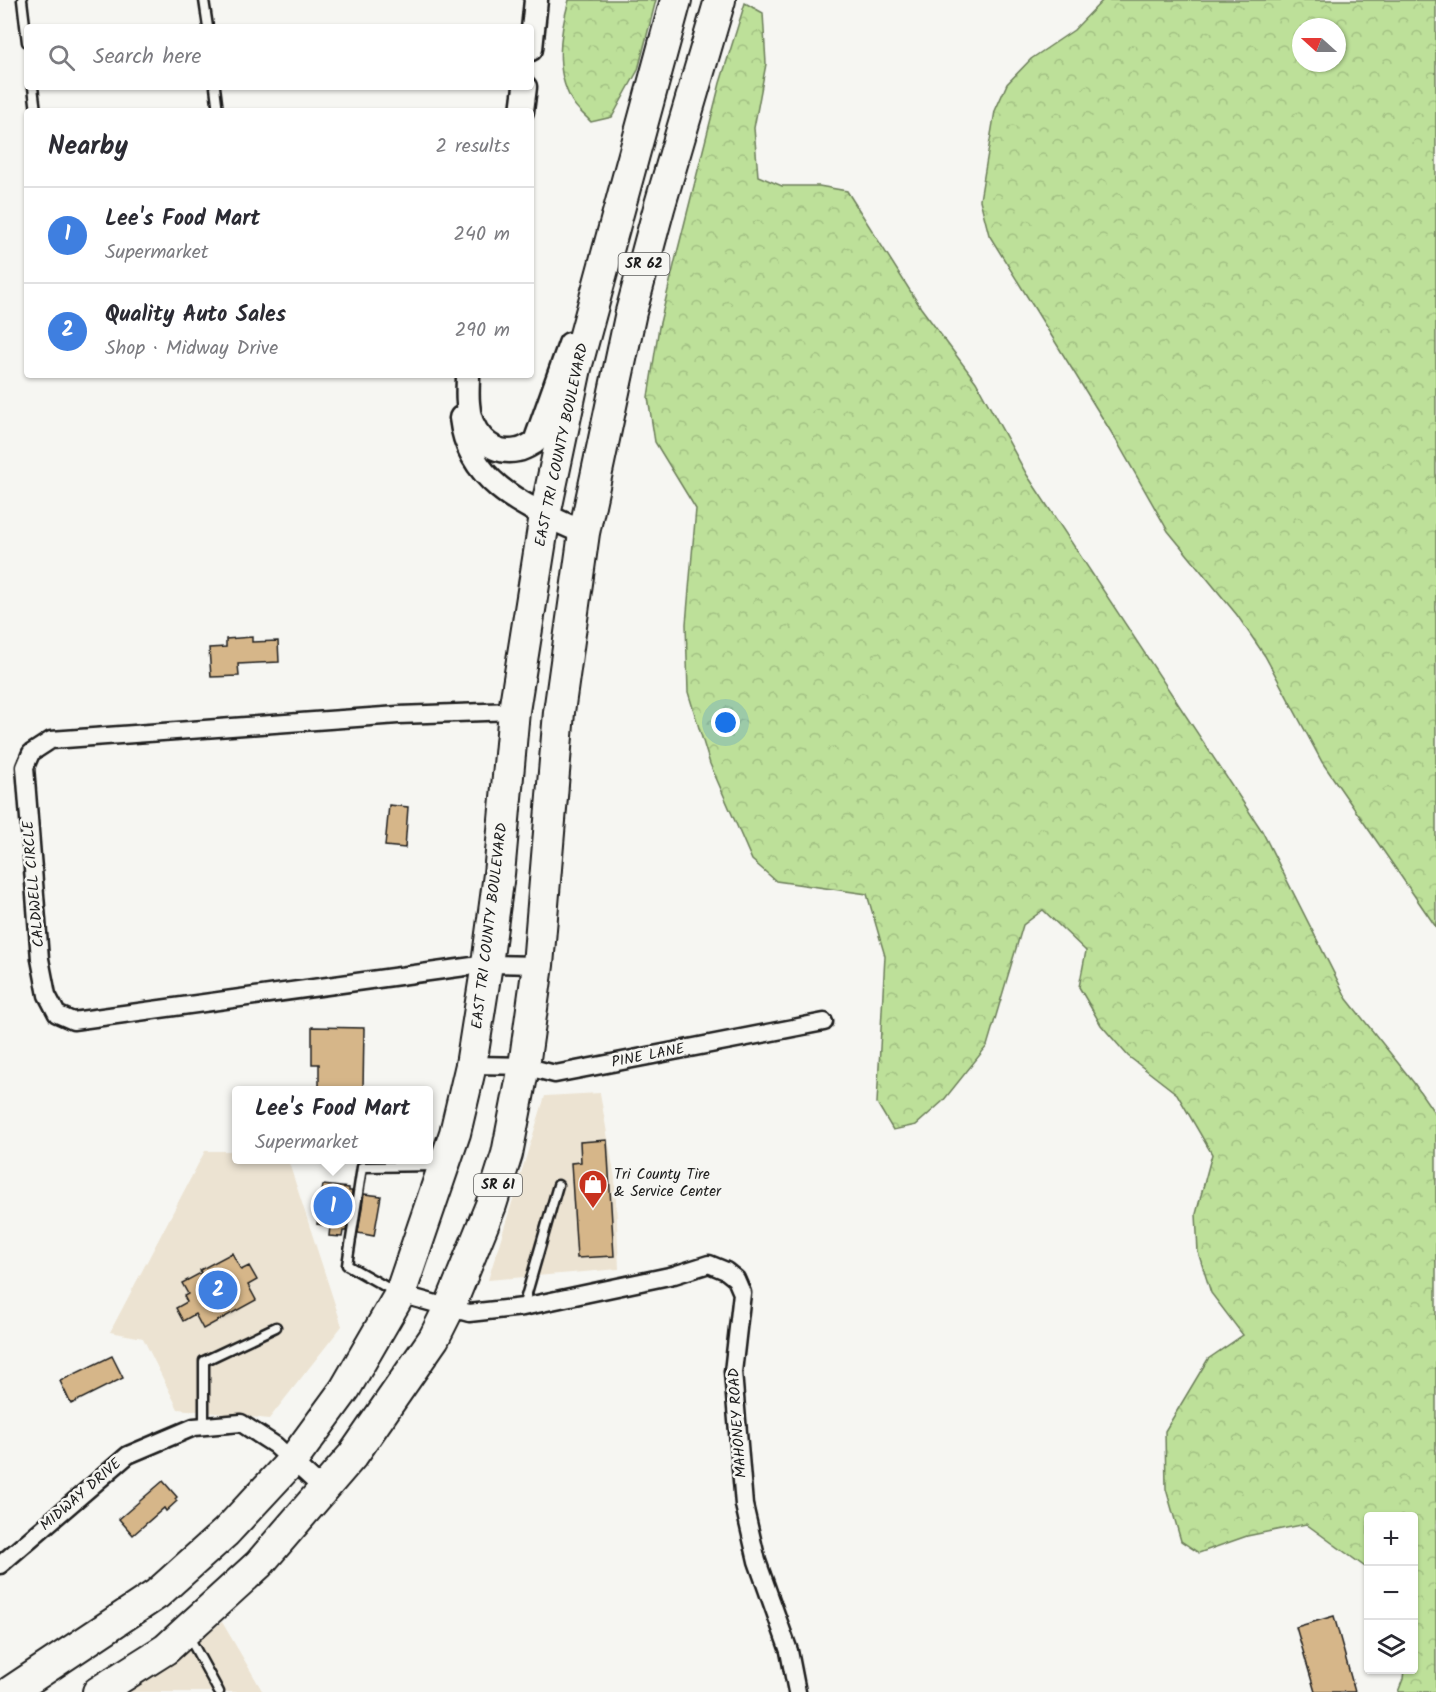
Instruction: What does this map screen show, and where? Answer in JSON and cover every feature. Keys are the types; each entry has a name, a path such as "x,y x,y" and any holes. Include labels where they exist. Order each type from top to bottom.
{"highway":[{"name":"EAST TRI COUNTY BOULEVARD","path":"10,1692 157,1594 226,1532 293,1460 345,1389 400,1294 455,1133 471,1065 499,874 514,711 545,515 576,368 676,0"},
{"name":"SR 62","path":"584,533 631,312 720,0"},
{"name":"SR 61","path":"112,1688 165,1649 259,1564 353,1455 434,1338 450,1306 491,1205 507,1154 524,1066 538,965 559,712 584,533"}],"main road":[{"path":"534,24 536,0"},
{"path":"522,108 525,90"},
{"path":"468,378 468,404 471,420 489,447 507,451 520,450 535,442 615,225"},
{"path":"461,378 458,394 462,427 474,460 492,483 517,500 584,533"}],"street":[{"name":"CALDWELL CIRCLE","path":"514,711 398,715 51,740 31,753 25,767 40,959 47,995 57,1014 73,1021 487,964 538,965"},
{"name":"PINE LANE","path":"471,1065 524,1066 555,1074 824,1022"},
{"name":"MAHONEY ROAD","path":"400,1294 469,1313 523,1307 674,1275 709,1264 726,1271 736,1280 742,1293 733,1372 744,1505 757,1561 789,1651 797,1692"},
{"name":"MIDWAY DRIVE","path":"0,1565 128,1455 194,1427 241,1423 275,1445 324,1490"}],"lane":[{"path":"22,0 25,24"},
{"path":"204,0 208,24"},
{"path":"33,90 36,108"},
{"path":"215,90 218,108"},
{"path":"400,1294 347,1265 362,1167 444,1166"},
{"path":"523,1307 558,1185"},
{"path":"204,1426 204,1362 276,1327"},
{"path":"185,1631 219,1692"}],"shaded area":[{"path":"600,1093 615,1179 619,1269 488,1280 545,1096"},
{"path":"205,1151 232,1151 232,1164 289,1164 342,1326 269,1419 178,1409 143,1338 110,1332"},
{"path":"222,1622 263,1692 128,1692"}],"green space":[{"path":"569,0 656,0 638,70 612,117 591,122 574,104 566,89 560,51"},
{"path":"1103,0 1436,0 1436,927 1322,762 1265,656 1237,615 1168,531 1116,440 989,235 980,200 995,111 1007,84 1031,59 1074,30"},
{"path":"745,3 763,13 766,64 754,128 758,176 782,186 819,186 847,191 921,308 976,382 1027,475 1262,831 1347,999 1414,1083 1436,1115 1436,1692 1398,1692 1404,1674 1418,1674 1418,1512 1364,1512 1364,1566 1306,1524 1247,1536 1199,1553 1181,1541 1166,1489 1165,1431 1208,1359 1243,1335 1211,1293 1198,1252 1196,1214 1212,1154 1177,1094 1128,1056 1101,1025 1079,987 1086,951 1043,910 1023,925 987,1046 943,1101 916,1125 893,1130 877,1103 885,956 867,894 776,881 752,860 710,764 688,692 686,624 696,509 655,442 648,397 659,327 720,83"}],"building":[{"path":"252,637 252,642 278,641 279,662 238,664 239,676 211,677 209,648 226,647 226,639"},
{"path":"389,805 408,807 405,848 385,846"},
{"path":"312,1027 364,1028 363,1086 319,1086 319,1064 312,1064"},
{"name":"Tri County Tire & Service Center","path":"607,1140 614,1256 577,1258 571,1163 581,1162 580,1142"},
{"path":"323,1185 349,1188 349,1191 352,1191 346,1231 343,1231 342,1237 329,1236 330,1226 317,1224"},
{"path":"364,1194 381,1196 374,1236 358,1233"},
{"path":"232,1253 241,1270 249,1266 257,1280 248,1285 256,1300 203,1329 195,1314 183,1321 176,1308 187,1302 184,1296 188,1294 182,1283 201,1273 200,1270"},
{"path":"112,1356 123,1378 71,1404 60,1381"},
{"path":"163,1481 177,1497 175,1499 177,1501 166,1511 164,1508 133,1535 119,1519"},
{"path":"1334,1616 1355,1692 1315,1692 1296,1627"}],"place":[{"name":"Lee's Food Mart","path":"333,1206"},
{"name":"Tri County Tire & Service Center","path":"593,1210"},
{"name":"Quality Auto Sales","path":"218,1290"}]}
